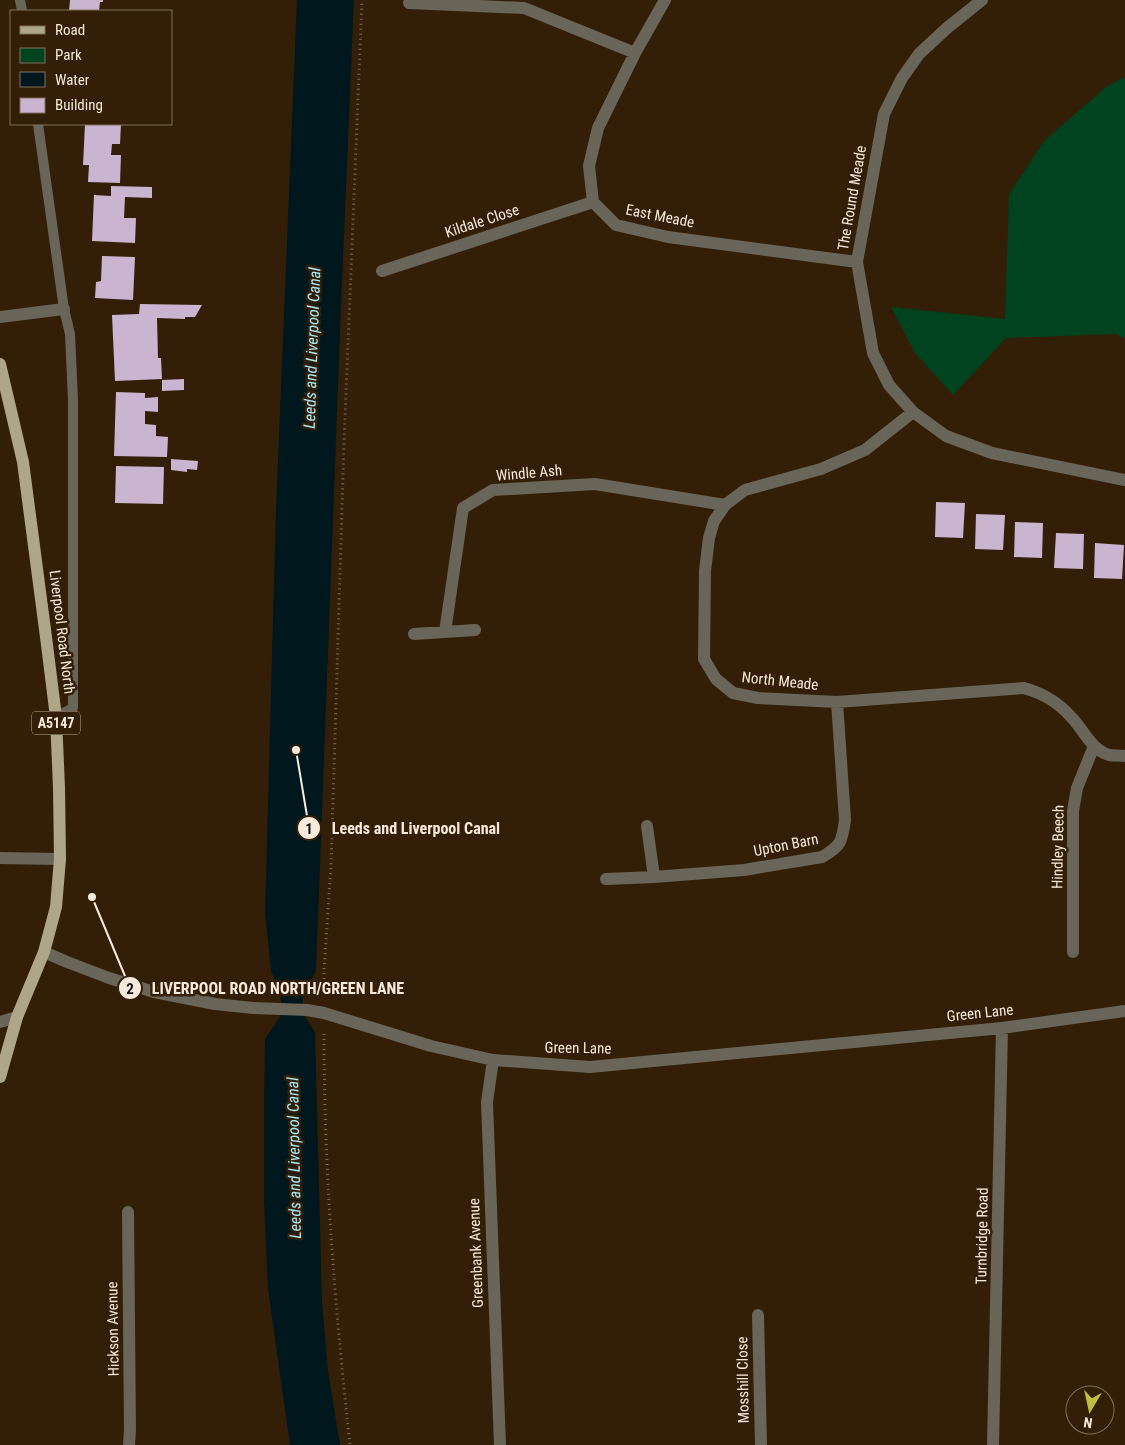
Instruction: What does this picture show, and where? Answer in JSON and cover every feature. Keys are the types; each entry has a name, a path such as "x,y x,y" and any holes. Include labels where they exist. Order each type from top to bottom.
{"main road":[{"name":"Liverpool Road North","path":"0,364 23,462 56,717 60,859 56,907 44,952 17,1017 0,1077"}],"street":[{"path":"593,202 589,166 598,128 664,0"},
{"name":"The Round Meade","path":"982,0 947,28 919,54 902,78 884,114 857,262 873,353 889,385 913,412 946,436 992,453 1125,480"},
{"path":"409,3 524,8 635,53"},
{"name":"East Meade","path":"593,202 616,225 668,237 857,262"},
{"name":"Kildale Close","path":"382,271 593,202"},
{"path":"0,317 64,309"},
{"name":"North Meade","path":"913,412 865,450 821,469 746,490 725,505 714,521 709,538 706,571 704,659 716,679 733,692 758,698 837,702 1024,688 1040,693 1056,704 1074,719 1094,746"},
{"name":"Windle Ash","path":"445,632 463,508 493,490 595,484 725,505"},
{"path":"414,634 475,630"},
{"name":"Upton Barn","path":"606,879 744,870 822,857 833,851 842,840 844,820 837,702"},
{"path":"1094,746 1109,755 1125,756"},
{"name":"Hindley Beech","path":"1073,952 1073,811 1077,788 1094,746"},
{"path":"647,826 654,877"},
{"path":"0,858 60,859"},
{"name":"Green Lane","path":"44,952 109,978 154,992 215,1004 307,1010 324,1013 431,1046 493,1060 590,1067 1002,1028 1125,1011"},
{"path":"0,1022 17,1017"},
{"name":"Turnbridge Road","path":"994,1445 1002,1028"},
{"name":"Greenbank Avenue","path":"493,1060 487,1102 500,1445"},
{"name":"Hickson Avenue","path":"128,1212 129,1445"},
{"name":"Mosshill Close","path":"758,1315 761,1445"}],"lane":[{"path":"38,125 64,309 70,334 73,400 73,708 56,717"}],"path":[{"path":"324,998 331,866 343,452 362,0"},
{"path":"324,1030 329,1218 350,1445"}],"green space":[{"path":"1125,77 1125,338 1116,334 1006,338 953,395 915,353 891,307 1005,319 1009,194 1044,141 1106,87"}],"water":[{"name":"Leeds and Liverpool Canal","path":"297,0 354,0 316,971 303,995 303,1014 315,1032 322,1301 328,1371 340,1445 290,1445 268,1289 264,1201 265,1039 281,1015 281,993 271,971 265,913 276,508"}],"building":[{"path":"70,0 103,0 103,2 100,2 99,10 69,10"},
{"path":"85,125 121,125 120,144 112,144 111,155 121,155 120,183 88,182 89,165 83,165"},
{"path":"111,186 152,187 152,198 125,197 124,218 136,218 135,243 92,241 94,195 111,196"},
{"path":"102,256 135,257 133,300 95,298 96,282 101,281"},
{"path":"140,304 202,305 195,317 185,317 185,319 157,318 158,358 161,358 162,379 115,381 112,315 139,314"},
{"path":"184,379 184,390 162,391 162,380"},
{"path":"116,392 145,393 145,398 158,397 158,412 145,411 145,424 156,425 156,436 168,437 167,457 114,456"},
{"path":"171,459 198,461 197,470 187,469 187,472 171,470"},
{"path":"116,466 164,467 163,504 115,503"},
{"path":"936,502 965,503 963,538 935,537"},
{"path":"976,514 1005,515 1003,550 975,549"},
{"path":"1015,522 1043,523 1042,558 1014,557"},
{"path":"1056,533 1084,534 1083,569 1054,568"},
{"path":"1095,543 1124,545 1122,579 1094,578"}],"place":[{"name":"Leeds and Liverpool Canal","path":"296,750"},
{"name":"LIVERPOOL ROAD NORTH/GREEN LANE","path":"92,897"}]}
